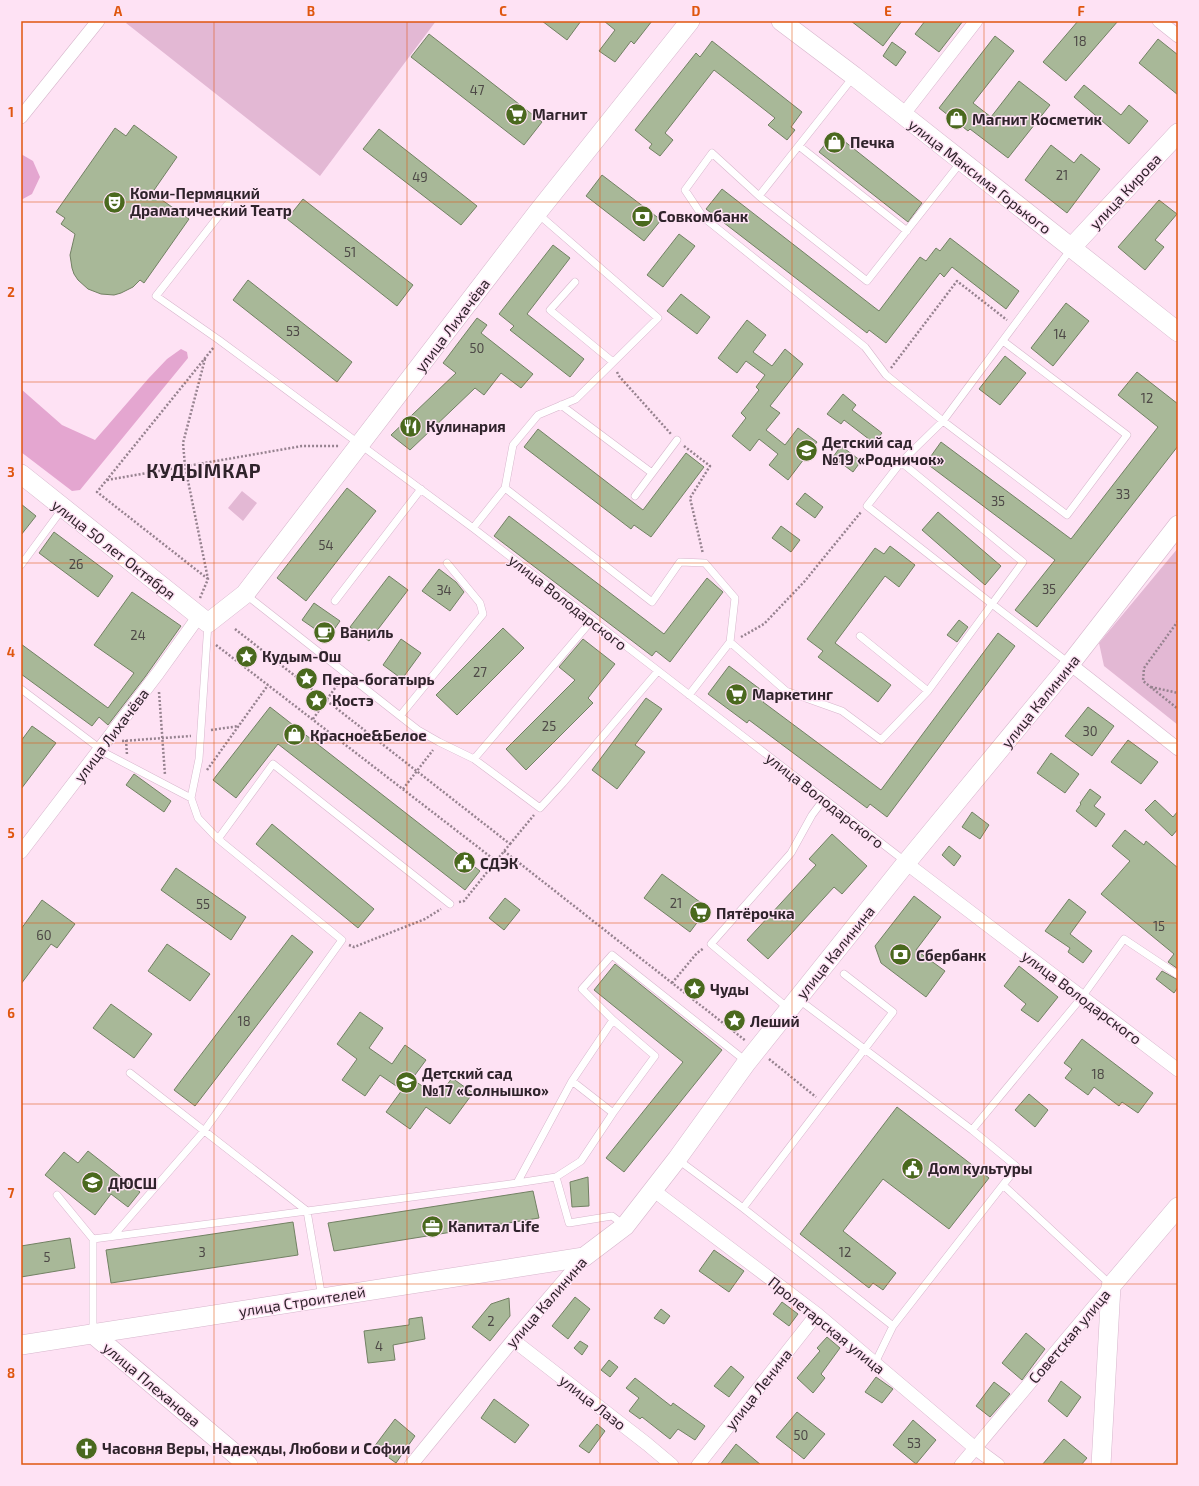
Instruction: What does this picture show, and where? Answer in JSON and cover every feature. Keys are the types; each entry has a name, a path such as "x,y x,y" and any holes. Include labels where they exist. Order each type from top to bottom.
{"street":[{"path":"21,117 98,21"},
{"name":"улица Лихачёва","path":"21,852 158,673 202,622 245,594 537,213 690,21"},
{"name":"улица Максима Горького","path":"781,21 854,76 1178,332"},
{"path":"903,115 976,21"},
{"path":"1159,21 1178,36"},
{"name":"улица Кирова","path":"1071,248 1178,133"},
{"name":"улица 50 лет Октября","path":"21,474 202,622"},
{"name":"улица Калинина","path":"411,1465 513,1340 584,1257 625,1226 755,1059 794,1004 906,862 1070,664 1178,525"},
{"path":"1070,664 1178,749"},
{"name":"улица Володарского","path":"906,862 1178,1070"},
{"name":"Пролетарская улица","path":"653,1190 817,1314 975,1448 998,1465"},
{"name":"Советская улица","path":"961,1465 1178,1207"},
{"name":"улица Строителей","path":"21,1345 584,1257"},
{"path":"1101,1465 1111,1286"},
{"name":"улица Ленина","path":"698,1465 817,1314"},
{"name":"улица Плеханова","path":"93,1334 248,1465"},
{"name":"улица Лазо","path":"513,1340 672,1465"}],"lane":[{"path":"759,196 854,76"},
{"path":"799,146 907,231"},
{"path":"962,161 867,281 759,196 712,153 685,190 704,218 865,347 886,375 943,421 1067,515 1127,435 1002,341"},
{"name":"улица Володарского","path":"228,204 156,296 219,340 473,528 906,862"},
{"path":"473,528 505,488 513,445 538,415 576,399 658,318 537,213"},
{"path":"1070,664 867,506 900,462 943,421 1071,248"},
{"path":"575,282 550,310 613,362"},
{"path":"561,405 652,473"},
{"path":"635,496 677,440"},
{"path":"730,642 786,691 842,711 881,740 928,691 1023,562 900,462"},
{"path":"505,488 652,602 680,562 705,563 735,598 730,642 689,695"},
{"path":"335,601 421,489"},
{"path":"21,565 63,508"},
{"path":"400,716 483,614 480,603 447,563"},
{"path":"245,594 418,730 474,759 540,808 658,671"},
{"path":"474,759 592,620"},
{"path":"114,1236 204,1131 342,940 218,839 198,818 190,798 199,758 201,731 202,622"},
{"path":"860,636 928,691"},
{"path":"21,689 103,745 107,754 190,798"},
{"path":"218,839 273,764 450,904"},
{"path":"824,799 812,815 791,853 711,944 794,1004 864,1049 972,1130 1017,1167 893,1326 875,1363"},
{"path":"972,1130 1082,997 1124,939 1178,975"},
{"path":"92,1239 556,1177 581,1161 613,1113 655,1056 613,1020 582,988 612,955 755,1059"},
{"path":"743,1208 893,1012 844,974"},
{"path":"517,1183 572,1081 613,1020"},
{"path":"130,1073 307,1211 322,1298"},
{"path":"572,1081 613,1113"},
{"path":"677,1159 743,1208 893,1326"},
{"path":"556,1177 569,1223 612,1216 625,1226"},
{"path":"1003,1185 1111,1286"},
{"path":"57,1195 92,1239 93,1334"}],"path":[{"path":"886,375 957,281 1014,325"},
{"path":"208,579 97,492 219,340"},
{"path":"206,356 182,443 185,466 208,579 202,622 268,685 496,861"},
{"path":"613,362 619,376 647,410 677,440 710,466 690,498 705,563"},
{"path":"107,480 302,446 342,446 360,444"},
{"path":"730,642 764,624 804,582 867,506"},
{"path":"1178,621 1144,668 1143,681 1178,709"},
{"path":"236,629 510,844"},
{"path":"158,673 166,785"},
{"path":"312,719 345,674"},
{"path":"205,775 268,685"},
{"path":"1151,687 1178,693"},
{"path":"124,718 128,765"},
{"path":"103,745 126,741 190,737 201,731 239,726"},
{"path":"403,789 439,742"},
{"path":"342,940 354,947 425,919 450,904 464,901 540,808"},
{"path":"504,851 749,1043"},
{"path":"672,983 697,953 711,944"},
{"path":"755,1059 824,1102"}],"shaded area":[{"path":"128,21 436,21 320,176 126,23"},
{"path":"21,154 33,161 40,177 32,194 21,200"},
{"path":"181,349 187,352 188,358 80,490 72,491 21,452 21,389 62,425 95,440 148,379 167,359"},
{"path":"242,491 257,503 243,521 228,508"},
{"path":"1178,548 1178,725 1104,666 1099,643"}],"building":[{"path":"542,21 581,21 567,40"},
{"path":"604,21 652,21 634,44 631,41 615,62 599,51 615,30"},
{"path":"851,21 902,21 883,46"},
{"path":"925,21 963,21 939,52 915,34"},
{"path":"1078,21 1118,21 1066,81 1043,62"},
{"path":"429,34 542,122 524,145 411,57"},
{"path":"995,36 1014,51 973,103 991,117 1019,81 1050,105 1008,158 970,129 968,131 939,108"},
{"path":"1158,39 1178,55 1178,95 1139,63"},
{"path":"712,41 802,112 791,127 795,130 787,140 768,125 775,118 714,70 665,133 673,140 660,156 649,148 652,144 635,130 696,53 700,57"},
{"path":"892,42 906,52 896,66 883,56"},
{"path":"1084,85 1121,115 1129,105 1148,121 1129,144 1074,97"},
{"name":"Коми-Пермяцкий Драматический Театр","path":"134,125 177,157 152,193 189,219 144,283 140,280 133,287 114,295 101,294 88,289 74,274 70,255 75,234 61,224 65,218 56,212 115,128 126,136"},
{"path":"379,129 477,206 461,225 363,149"},
{"path":"834,133 922,203 908,222 819,152"},
{"path":"1051,145 1074,163 1081,154 1100,169 1067,213 1025,180"},
{"path":"602,175 661,220 644,241 586,196"},
{"path":"722,189 879,311 920,257 926,261 936,248 940,251 950,238 1019,291 1006,309 952,267 944,277 940,273 886,343 869,330 867,333 706,209"},
{"path":"303,199 413,285 397,306 287,219"},
{"path":"1159,200 1177,214 1155,240 1164,247 1145,270 1118,247"},
{"path":"679,234 695,246 663,287 647,275"},
{"path":"553,245 570,258 527,314 584,359 570,377 510,330 514,326 499,314"},
{"path":"248,280 352,362 337,382 233,300"},
{"path":"681,294 710,317 697,334 667,311"},
{"path":"1066,303 1089,321 1053,366 1031,348"},
{"path":"477,318 487,325 481,333 533,374 521,388 501,373 484,395 475,388 410,450 391,435 456,373 443,363"},
{"path":"747,320 766,335 753,352 772,366 785,349 803,364 770,406 780,413 766,430 785,445 798,428 817,442 788,480 769,465 778,454 759,439 750,451 732,436 746,418 741,413 759,390 756,387 765,375 746,361 737,373 718,358"},
{"path":"1005,356 1026,373 1000,405 979,389"},
{"path":"1137,372 1178,404 1178,446 1037,627 1015,610 1055,560 926,463 941,442 1071,539 1158,427 1118,395"},
{"path":"843,394 856,405 852,410 882,433 874,443 844,420 841,424 827,414"},
{"path":"538,429 643,510 686,453 704,467 651,537 634,525 631,529 524,447"},
{"path":"841,446 861,461 853,472 833,457"},
{"path":"347,488 376,511 306,601 277,578"},
{"path":"805,493 823,507 815,518 796,504"},
{"path":"21,504 36,516 21,535"},
{"path":"938,512 1001,566 985,585 922,530"},
{"path":"509,516 664,634 707,578 723,592 670,662 656,651 652,656 494,536"},
{"path":"781,526 800,540 791,552 772,538"},
{"path":"54,532 113,576 98,597 39,553"},
{"path":"890,546 915,565 899,587 885,576 835,643 891,685 878,702 818,657 823,651 807,639 875,548 884,554"},
{"path":"439,569 456,582 464,592 450,611 422,591"},
{"path":"389,576 408,590 369,641 350,627"},
{"path":"132,592 181,626 145,677 108,725 99,717 92,726 21,674 21,644 108,708 134,673 94,645"},
{"path":"314,603 340,621 328,638 302,620"},
{"path":"959,620 968,627 957,642 947,635"},
{"path":"503,628 524,648 457,715 436,695"},
{"path":"998,633 1015,646 887,817 870,804 867,808 749,720 747,723 708,694 729,666 768,695 763,702 881,790"},
{"path":"401,639 421,653 402,679 383,665"},
{"path":"583,639 615,664 588,698 593,703 526,770 506,749 575,680 559,667"},
{"path":"646,698 662,709 635,745 645,752 617,789 592,770"},
{"path":"270,707 480,871 465,890 278,744 236,798 213,780"},
{"path":"1088,707 1114,726 1092,756 1065,736"},
{"path":"32,726 56,743 21,789 21,741"},
{"path":"1128,740 1158,762 1141,784 1111,762"},
{"path":"1051,753 1079,774 1065,793 1037,773"},
{"path":"134,774 171,801 164,812 126,785"},
{"path":"1090,789 1101,797 1094,806 1105,814 1096,827 1076,811"},
{"path":"1155,800 1173,817 1178,811 1178,829 1172,836 1145,810"},
{"path":"972,812 989,825 980,839 962,827"},
{"path":"272,824 374,909 358,928 256,844"},
{"path":"1125,830 1144,845 1146,841 1178,868 1178,969 1168,962 1174,954 1101,894 1130,861 1112,846"},
{"path":"832,834 867,866 842,894 834,887 768,959 747,940 816,865 809,859"},
{"path":"949,846 961,856 954,866 942,855"},
{"path":"176,868 246,917 231,940 161,890"},
{"path":"662,874 708,908 690,932 644,898"},
{"name":"Сбербанк","path":"914,896 941,917 916,950 945,971 926,997 881,963 875,946"},
{"path":"505,898 520,910 504,930 489,918"},
{"path":"1069,899 1086,912 1070,934 1092,951 1083,963 1068,952 1070,948 1045,931"},
{"path":"42,900 75,924 57,948 51,944 21,984 21,929"},
{"path":"292,935 313,952 195,1106 174,1090"},
{"path":"167,944 210,974 190,1001 148,971"},
{"path":"615,964 722,1050 624,1172 606,1158 683,1062 594,990"},
{"path":"1019,966 1058,997 1038,1022 1021,1010 1026,1004 1004,986"},
{"path":"1162,971 1178,980 1178,987 1174,993 1156,979"},
{"path":"111,1004 152,1034 134,1058 93,1028"},
{"path":"360,1012 383,1028 369,1048 392,1064 405,1045 426,1060 412,1079 438,1097 452,1078 473,1093 450,1124 426,1107 410,1129 386,1112 402,1090 380,1075 365,1096 342,1080 357,1059 337,1044"},
{"path":"1082,1039 1153,1093 1138,1113 1122,1102 1119,1106 1094,1087 1088,1095 1065,1078 1072,1069 1064,1063"},
{"path":"1029,1094 1048,1110 1035,1127 1015,1110"},
{"name":"Дом культуры","path":"897,1107 989,1178 949,1229 883,1179 843,1231 896,1273 883,1290 873,1283 869,1288 800,1234"},
{"name":"ДЮСШ","path":"88,1151 140,1192 128,1207 111,1194 95,1215 45,1175 64,1152 78,1163"},
{"path":"588,1177 589,1206 572,1207 570,1182"},
{"path":"533,1191 539,1218 334,1251 328,1223"},
{"path":"293,1222 298,1255 111,1283 106,1250"},
{"path":"70,1238 75,1268 21,1277 21,1246"},
{"path":"714,1250 744,1271 729,1292 699,1271"},
{"path":"575,1297 590,1309 568,1339 552,1326"},
{"path":"509,1298 510,1316 490,1341 472,1327 491,1304"},
{"path":"782,1302 798,1314 789,1326 773,1314"},
{"path":"661,1309 670,1316 664,1324 654,1318"},
{"path":"422,1317 425,1339 393,1345 395,1360 368,1363 364,1331 409,1325 409,1319"},
{"path":"1026,1333 1045,1349 1022,1380 1002,1363"},
{"path":"827,1337 840,1348 821,1374 825,1378 813,1393 797,1378 820,1351 817,1348"},
{"path":"580,1341 588,1346 582,1355 574,1348"},
{"path":"609,1360 618,1367 610,1377 601,1370"},
{"path":"731,1366 744,1377 729,1397 714,1386"},
{"path":"876,1377 893,1389 882,1403 865,1392"},
{"path":"635,1378 671,1406 673,1403 705,1426 695,1440 678,1429 670,1439 642,1417 640,1419 629,1411 639,1398 626,1388"},
{"path":"1061,1381 1081,1397 1067,1417 1048,1401"},
{"path":"994,1382 1010,1394 990,1417 976,1406"},
{"path":"494,1399 529,1425 515,1443 481,1418"},
{"path":"797,1412 825,1434 804,1459 776,1437"},
{"path":"395,1419 415,1436 396,1463 374,1447"},
{"path":"913,1420 936,1440 916,1464 893,1445"},
{"path":"597,1424 605,1431 589,1453 579,1446"},
{"name":"Часовня Веры, Надежды, Любови и Софии","path":"87,1439 91,1440 95,1444 95,1452 91,1456 87,1457 83,1456 79,1452 78,1448 79,1444 83,1440"},
{"path":"1064,1439 1087,1458 1081,1465 1042,1465"},
{"path":"736,1444 761,1465 720,1465"}],"place":[{"name":"Магнит","path":"516,114"},
{"name":"Магнит Косметик","path":"957,119"},
{"name":"Печка","path":"835,142"},
{"name":"Коми-Пермяцкий Драматический Театр","path":"114,202"},
{"name":"Совкомбанк","path":"642,216"},
{"name":"Кулинария","path":"410,426"},
{"name":"Детский сад №19 «Родничок»","path":"806,451"},
{"name":"Ваниль","path":"325,632"},
{"name":"Кудым-Ош","path":"246,656"},
{"name":"Пера-богатырь","path":"307,679"},
{"name":"Маркетинг","path":"736,694"},
{"name":"Костэ","path":"317,700"},
{"name":"Красное&Белое","path":"295,735"},
{"name":"СДЭК","path":"465,863"},
{"name":"Пятёрочка","path":"700,913"},
{"name":"Сбербанк","path":"900,955"},
{"name":"Чуды","path":"695,989"},
{"name":"Леший","path":"734,1021"},
{"name":"Детский сад №17 «Солнышко»","path":"406,1082"},
{"name":"Дом культуры","path":"913,1168"},
{"name":"ДЮСШ","path":"92,1183"},
{"name":"Капитал Life","path":"432,1226"},
{"name":"Часовня Веры, Надежды, Любови и Софии","path":"87,1448"}],"district":[{"name":"КУДЫМКАР","path":"204,470"}]}
